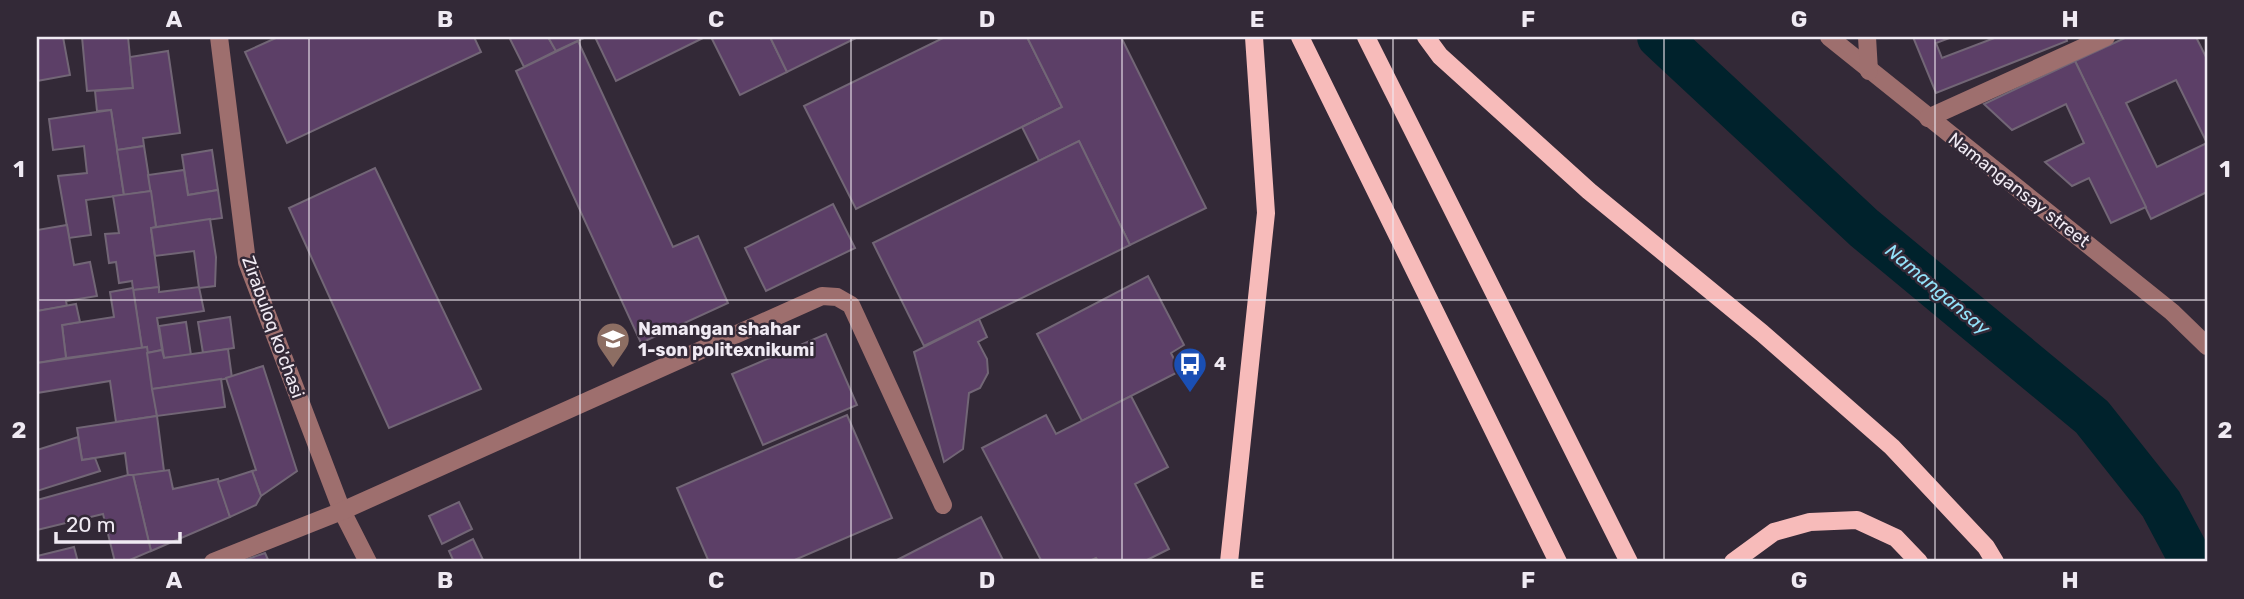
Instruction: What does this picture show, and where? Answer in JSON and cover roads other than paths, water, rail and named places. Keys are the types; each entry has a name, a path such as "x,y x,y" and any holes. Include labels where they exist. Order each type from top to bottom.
{"main road":[{"path":"1230,562 1266,213 1254,37"},
{"path":"1300,37 1558,562"},
{"path":"1366,37 1629,562"},
{"path":"1426,37 1440,56 1589,191 1762,333 1892,447 1986,547 1995,562"},
{"path":"1733,562 1774,532 1810,522 1857,520 1896,538 1919,562"}],"street":[{"name":"Zirabuloq ko'chasi","path":"219,37 247,262 342,511 368,562"},
{"name":"Namangansay street","path":"1829,37 2172,312 2207,346"},
{"path":"1867,37 1869,71"},
{"path":"1928,117 2106,37"},
{"path":"213,562 342,511 822,296 837,297 851,304 943,505"}],"waterway":[{"name":"Namangansay","path":"1659,37 1864,228 2092,417 2161,504 2192,562"}],"place":[{"name":"Namangan shahar 1-son politexnikumi","path":"613,369"},
{"name":"4","path":"1190,394"}]}
